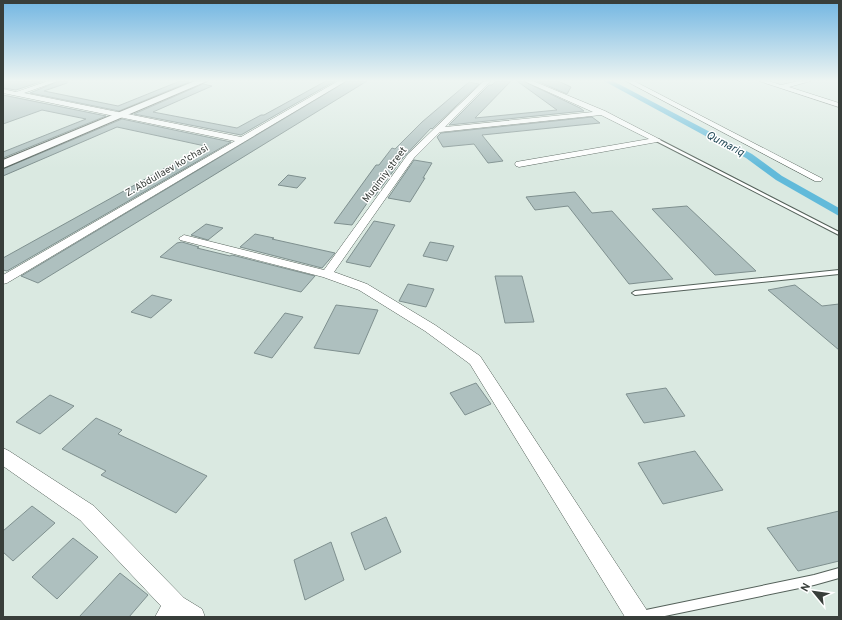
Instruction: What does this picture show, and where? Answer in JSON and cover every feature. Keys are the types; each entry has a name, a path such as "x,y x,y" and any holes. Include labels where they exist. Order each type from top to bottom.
{"main road":[{"path":"3,164 135,110"}],"street":[{"path":"92,110 242,140"},
{"name":"Z. Abdullaev ko'chasi","path":"3,280 293,110"},
{"name":"Muqimiy street","path":"327,274 411,156 458,110"},
{"path":"595,110 657,140"},
{"path":"685,110 818,179"},
{"path":"437,130 602,113"},
{"path":"519,164 657,140"},
{"path":"184,238 327,274 363,287 430,328 475,360 638,617"},
{"path":"3,456 87,513 179,613"}],"lane":[{"path":"657,140 839,234"},
{"path":"635,293 839,272"},
{"path":"638,617 839,574"}],"building":[{"path":"3,110 76,110 106,116 3,158 3,152 86,119 42,110 3,124"},
{"path":"143,110 158,110 153,112 237,128 261,115 273,110 285,110 241,135 134,114"},
{"path":"299,110 320,110 38,283 21,276"},
{"path":"436,110 452,110 432,129 431,128 402,159 375,196 372,196 352,225 334,223 376,165 379,165 392,148 395,149"},
{"path":"464,110 483,110 475,118 557,110 584,111 449,125"},
{"path":"592,117 600,123 482,135 503,161 488,163 474,144 443,147 437,137 441,133"},
{"path":"122,119 231,142 7,271 3,270 3,258 205,146 117,127 3,176 3,169"},
{"path":"414,160 432,163 423,178 425,178 410,202 388,198"},
{"path":"288,175 306,178 297,188 278,185"},
{"path":"575,192 592,213 612,211 673,279 629,284 568,206 535,210 526,197"},
{"path":"687,206 756,271 715,275 652,209"},
{"path":"374,221 395,225 370,267 346,262"},
{"path":"206,224 223,228 208,240 191,235"},
{"path":"255,234 335,253 322,268 240,247"},
{"path":"182,242 199,247 197,248 230,256 232,255 315,276 301,292 160,257 177,243"},
{"path":"430,242 454,246 447,261 423,256"},
{"path":"495,276 522,276 534,322 505,323"},
{"path":"408,284 434,289 426,307 399,301"},
{"path":"795,285 822,306 839,304 839,350 768,290"},
{"path":"152,295 172,300 151,318 131,312"},
{"path":"336,305 378,310 359,354 314,348"},
{"path":"285,313 303,317 272,358 254,353"},
{"path":"476,383 491,404 465,415 450,393"},
{"path":"666,388 685,416 644,423 626,394"},
{"path":"50,395 74,406 40,434 16,422"},
{"path":"96,418 122,430 118,434 207,476 176,513 101,475 106,471 62,449"},
{"path":"695,451 723,490 663,504 638,463"},
{"path":"32,506 55,523 13,561 3,552 3,531"},
{"path":"839,511 839,561 798,571 767,528"},
{"path":"386,517 401,552 365,570 351,533"},
{"path":"73,538 98,557 57,599 32,577"},
{"path":"331,542 344,580 305,600 294,560"},
{"path":"120,573 148,595 129,617 79,617"}],"waterway":[{"name":"Qumariq","path":"662,110 749,156 779,178 839,213"}]}
